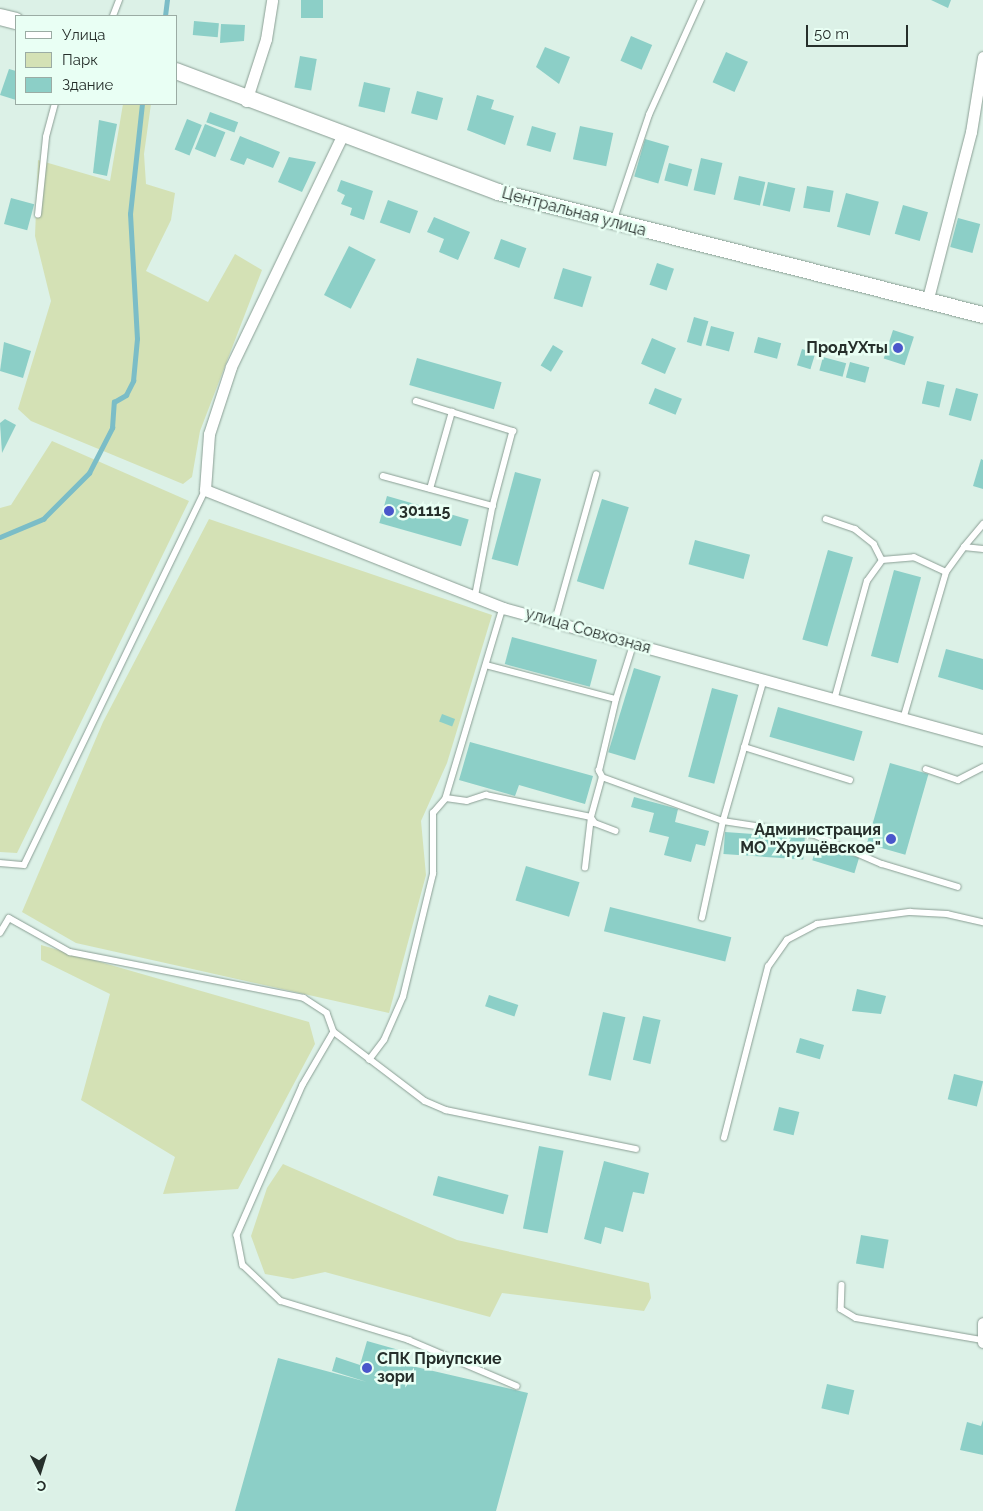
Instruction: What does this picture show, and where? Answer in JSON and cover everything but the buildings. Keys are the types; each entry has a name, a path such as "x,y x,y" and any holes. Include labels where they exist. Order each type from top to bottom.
{"main road":[{"path":"0,17 15,21"},
{"name":"Центральная улица","path":"178,72 246,101 498,192 613,223 983,315"}],"street":[{"path":"246,101 266,39 272,0"},
{"path":"928,302 971,132 983,57"},
{"path":"205,490 209,434 231,367 261,297 342,136"},
{"name":"улица Совхозная","path":"205,490 475,599 503,608 633,644 764,677 983,740"},
{"path":"982,1341 983,1323"}],"lane":[{"path":"113,15 119,0"},
{"path":"613,223 649,115 701,0"},
{"path":"38,215 46,137 55,105"},
{"path":"416,401 513,431 492,506 475,599"},
{"path":"430,489 452,412"},
{"path":"555,621 596,475"},
{"path":"383,476 492,506"},
{"path":"0,863 24,865 205,490"},
{"path":"826,519 855,530 874,544 882,560"},
{"path":"904,716 946,572 983,524"},
{"path":"964,547 983,549"},
{"path":"835,697 867,581 882,560 914,557 946,572"},
{"path":"369,1060 384,1040 403,997 433,874 433,813 446,798 503,608"},
{"path":"585,868 591,817 602,777 599,771 616,699 633,644"},
{"path":"486,665 616,699"},
{"path":"702,918 723,821 764,677"},
{"path":"744,747 850,780"},
{"path":"926,769 958,780 983,767"},
{"path":"602,777 723,821 815,835 882,864 958,887"},
{"path":"446,798 467,801 486,795 591,817 595,823 616,830"},
{"path":"724,1138 768,967 787,940 817,924 910,912 948,914 983,922"},
{"path":"0,933 9,918 70,952 304,998 328,1013 334,1032 369,1060 425,1100 446,1110 636,1149"},
{"path":"334,1032 303,1085 237,1235 243,1265 281,1301 409,1340 517,1386"},
{"path":"842,1285 842,1309 856,1318 982,1341"}],"green space":[{"path":"123,105 151,105 144,154 146,184 175,193 171,220 146,271 208,302 235,254 262,270 200,431 192,477 183,484 31,421 18,409 51,301 35,236 38,160 110,181"},
{"path":"52,441 189,501 17,853 0,852 0,508 11,505"},
{"path":"209,519 492,615 447,763 421,821 426,875 389,1013 76,943 22,912 103,722"},
{"path":"41,945 309,1022 315,1044 238,1189 163,1194 175,1157 81,1100 110,994 41,960"},
{"path":"283,1164 457,1240 649,1283 651,1298 644,1311 502,1293 490,1317 325,1272 293,1279 265,1274 251,1236 267,1188"}],"waterway":[{"path":"165,15 167,0"},
{"path":"0,537 43,519 89,473 112,428 114,402 126,395 133,381 137,339 130,214 142,105"}],"place":[{"name":"ПродУХты","path":"898,348"},
{"name":"301115","path":"389,511"},
{"name":"Администрация МО \"Хрущёвское\"","path":"891,839"},
{"name":"СПК Приупские зори","path":"367,1368"}]}
